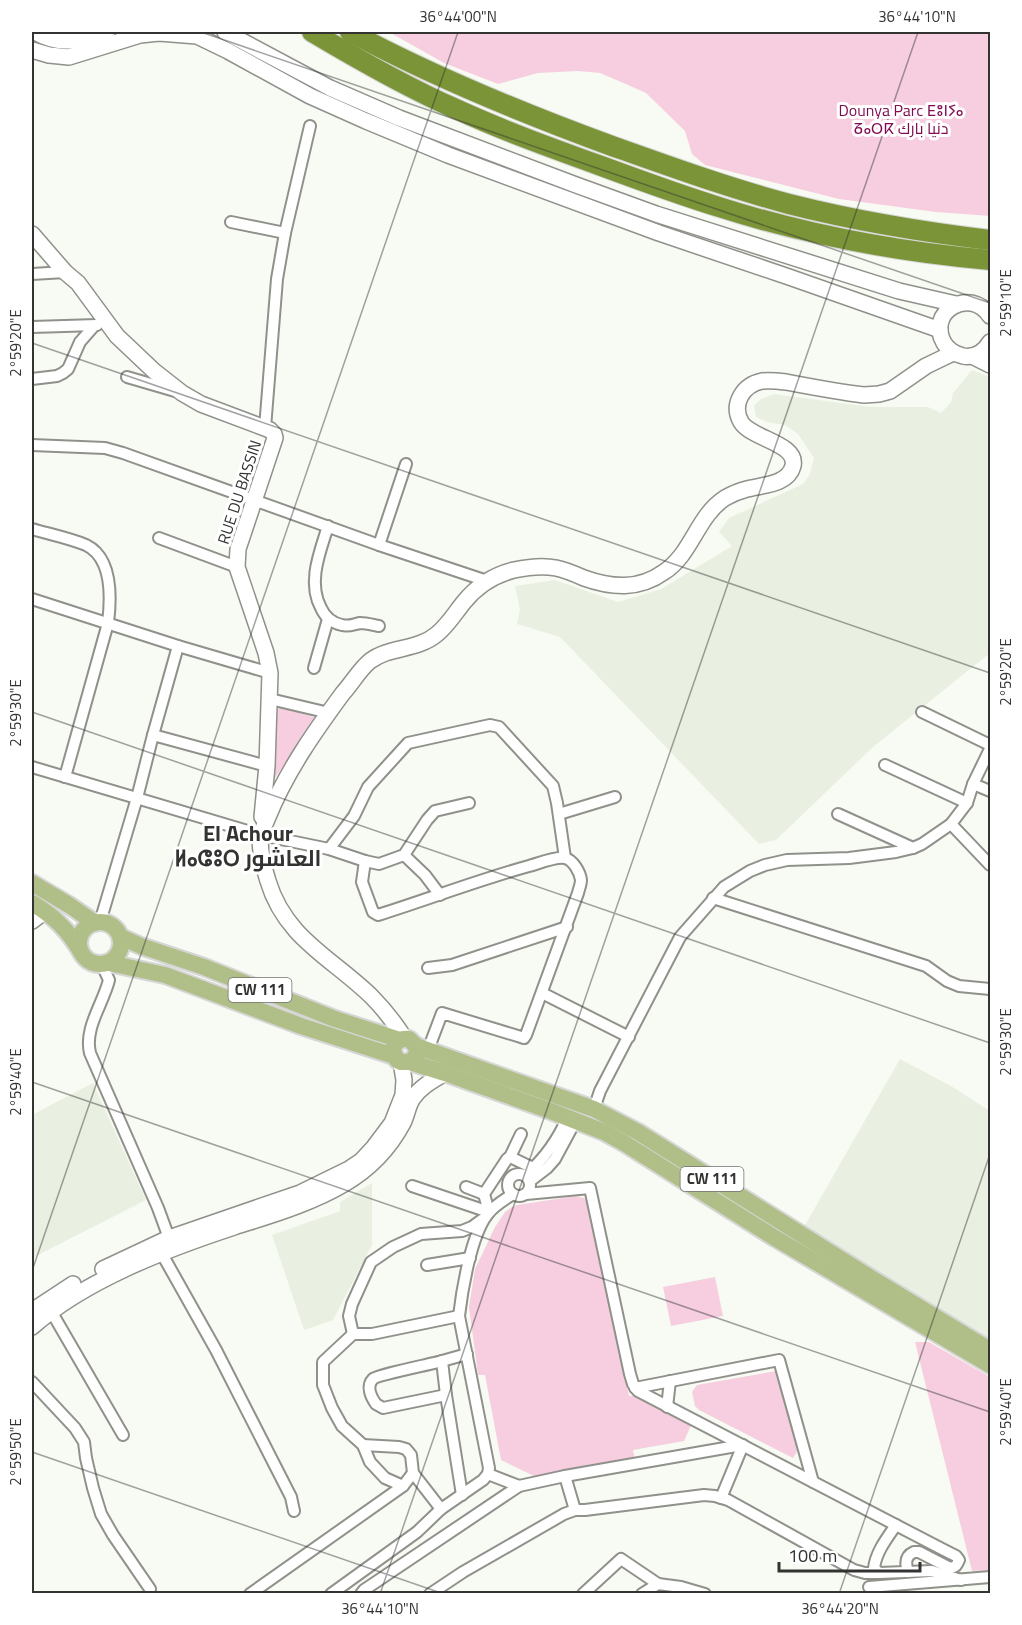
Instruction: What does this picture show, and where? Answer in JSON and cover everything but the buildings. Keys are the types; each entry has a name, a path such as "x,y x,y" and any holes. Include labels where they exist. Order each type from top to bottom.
{"highway":[{"path":"312,32 374,69 456,109 529,140 672,192 759,219 817,233 915,251 990,260"},
{"path":"350,32 417,66 518,110 706,179 831,214 917,231 990,240"}],"main road":[{"path":"32,883 97,922 116,928 122,938 122,946 119,953 106,964"},
{"path":"36,912 72,936 86,959 94,964 106,964 165,975 300,1026 446,1073 572,1118 604,1132 775,1238 990,1365"},
{"path":"81,952 79,941 83,931 97,922"},
{"name":"CW 111","path":"122,938 204,967 334,1019 412,1043 594,1109 638,1132 990,1350"},
{"path":"412,1043 417,1055 402,1060 393,1047 412,1043"}],"street":[{"path":"34,32 52,40 68,41 86,39 107,32"},
{"path":"225,32 330,88 390,114 576,185 656,214 899,291 956,304 974,303 990,314"},
{"path":"32,50 69,57 140,35 159,33 196,36 310,96 448,155 659,233 789,277 941,335"},
{"path":"265,428 277,279 285,232 310,126"},
{"path":"231,222 285,232"},
{"name":"RUE DU BASSIN","path":"32,234 65,272 78,283 100,324 182,393 201,404 273,432 275,438 238,549 237,567 266,653 270,673 267,766 261,835 262,856 268,882 291,926 370,996 412,1043"},
{"path":"32,274 65,272"},
{"path":"956,304 947,311 941,322 941,335 945,345 953,353 972,356 990,365"},
{"path":"32,327 100,324"},
{"path":"32,379 57,376 68,369 80,342 100,324"},
{"path":"926,366 941,335"},
{"path":"972,356 983,351 990,342"},
{"path":"261,835 285,781 328,713 361,670 370,661 384,653 419,645 429,640 445,626 467,598 487,581 511,571 539,566 568,571 605,585 636,585 653,579 679,561 716,505 736,492 770,484 789,474 794,462 790,453 774,442 748,430 740,419 738,404 740,397 752,384 762,381 779,381 847,393 879,394 890,391 926,366 953,353"},
{"path":"127,377 182,393"},
{"path":"32,445 105,448 123,453 379,545 487,581"},
{"path":"379,545 406,464"},
{"path":"328,526 315,572 316,599 328,619 342,626 367,623 379,626"},
{"path":"32,529 89,546 99,557 108,576 111,600 108,623 65,777"},
{"path":"159,538 237,567"},
{"path":"32,603 108,623 270,673"},
{"path":"314,668 328,619"},
{"path":"97,922 137,798 178,646"},
{"path":"270,699 328,713"},
{"path":"594,1109 600,1090 680,937 724,887 765,865 787,860 849,858 914,848 951,824 967,803 990,747 922,712"},
{"path":"329,849 354,816 368,787 408,743 490,725 499,728 553,786 565,858"},
{"path":"153,735 267,766"},
{"path":"885,765 967,803"},
{"path":"32,767 261,835 329,849 379,864 404,855 435,811 469,803"},
{"path":"973,784 990,791"},
{"path":"559,814 615,797"},
{"path":"838,814 914,848"},
{"path":"951,824 990,865"},
{"path":"404,855 425,875 440,895"},
{"path":"365,861 362,882 373,912 378,915 483,879 551,860 565,858 573,863 581,880 567,927 524,1038 442,1013 412,1043"},
{"path":"713,898 926,966 947,981 959,986 990,989"},
{"path":"428,968 452,965 567,927"},
{"path":"106,964 110,980 93,1020 89,1041 90,1053 169,1238"},
{"path":"542,993 629,1037"},
{"path":"32,1311 68,1287 132,1254 169,1238 300,1193 349,1170 361,1161 392,1123 399,1109 404,1080 402,1060"},
{"path":"32,1327 69,1298 105,1278 202,1238 326,1194 364,1172 393,1139 404,1121 412,1099 420,1090 446,1073"},
{"path":"526,1194 530,1188 530,1175 547,1155 572,1118"},
{"path":"331,1593 417,1532 441,1509 483,1480 488,1474 489,1468 459,1316 473,1246 487,1215 484,1194 510,1157 521,1134"},
{"path":"510,1157 530,1175"},
{"path":"530,1175 519,1173 512,1176 508,1181 508,1188 513,1194 520,1196 590,1188 630,1374 635,1388 645,1396 956,1556 958,1560 957,1564 950,1568 919,1552 914,1552 907,1557 905,1562 908,1572"},
{"path":"412,1186 487,1215"},
{"path":"466,1187 484,1194"},
{"path":"353,1334 349,1316 352,1304 371,1262 393,1247 421,1234 462,1231 472,1227 513,1194"},
{"path":"162,1254 222,1360 291,1497 294,1511"},
{"path":"427,1265 470,1258"},
{"path":"51,1311 123,1435"},
{"path":"403,1486 385,1478 370,1462 363,1445 342,1426 323,1385 323,1362 353,1334 372,1334 459,1316"},
{"path":"446,1395 383,1408 376,1404 369,1389 371,1380 376,1376 412,1370 467,1354"},
{"path":"635,1388 779,1360 813,1482"},
{"path":"442,1362 462,1494"},
{"path":"667,1407 670,1381"},
{"path":"32,1382 75,1428 84,1442 93,1488 101,1514 150,1589"},
{"path":"363,1445 406,1449 411,1455 413,1473 441,1509"},
{"path":"361,1593 519,1486 742,1445"},
{"path":"721,1498 742,1445"},
{"path":"249,1593 403,1486 413,1473"},
{"path":"488,1474 519,1486"},
{"path":"565,1476 575,1510"},
{"path":"430,1593 564,1514 575,1510 704,1495 728,1500 854,1570 865,1573 893,1574 932,1571 961,1580"},
{"path":"879,1573 874,1568 875,1561 896,1525"},
{"path":"583,1593 621,1559 658,1584 705,1593"},
{"path":"869,1587 990,1577"},
{"path":"642,1593 658,1584"}],"shaded area":[{"path":"972,370 990,377 990,653 873,747 776,840 759,844 560,637 517,624 520,610 515,586 555,580 618,602 661,589 732,546 719,532 729,518 803,484 810,474 814,458 798,434 785,425 767,422 756,417 754,405 761,399 774,394 871,407 928,407 941,413 951,402 953,393"},
{"path":"900,1059 951,1086 990,1111 990,1339 813,1236 804,1227"},
{"path":"93,1083 146,1200 32,1260 32,1115"},
{"path":"372,1183 372,1245 333,1320 304,1330 272,1235 340,1211 340,1202"}],"green space":[{"name":"Dounya Parc ⴹⵓⵏⵢⴰ ⵒⴰⵔⴽ دنيا بارك","path":"389,32 990,32 990,216 936,212 839,199 705,165 692,154 685,131 646,93 600,73 578,71 538,73 498,84 444,63"},
{"path":"281,707 316,718 271,784 275,711"},
{"path":"576,1196 587,1201 629,1396 636,1395 692,1423 684,1441 633,1450 635,1459 536,1477 501,1460 485,1375 478,1375 469,1307 475,1269 495,1227 505,1212 517,1205"},
{"path":"715,1277 723,1316 671,1326 663,1287"},
{"path":"915,1342 929,1342 990,1377 990,1570 972,1571"},
{"path":"776,1371 798,1450 793,1458 699,1410 695,1406 692,1392 697,1385"}],"district":[{"name":"El Achour ⵍⴰⵛⵓⵔ العاشور","path":"248,846"}]}
